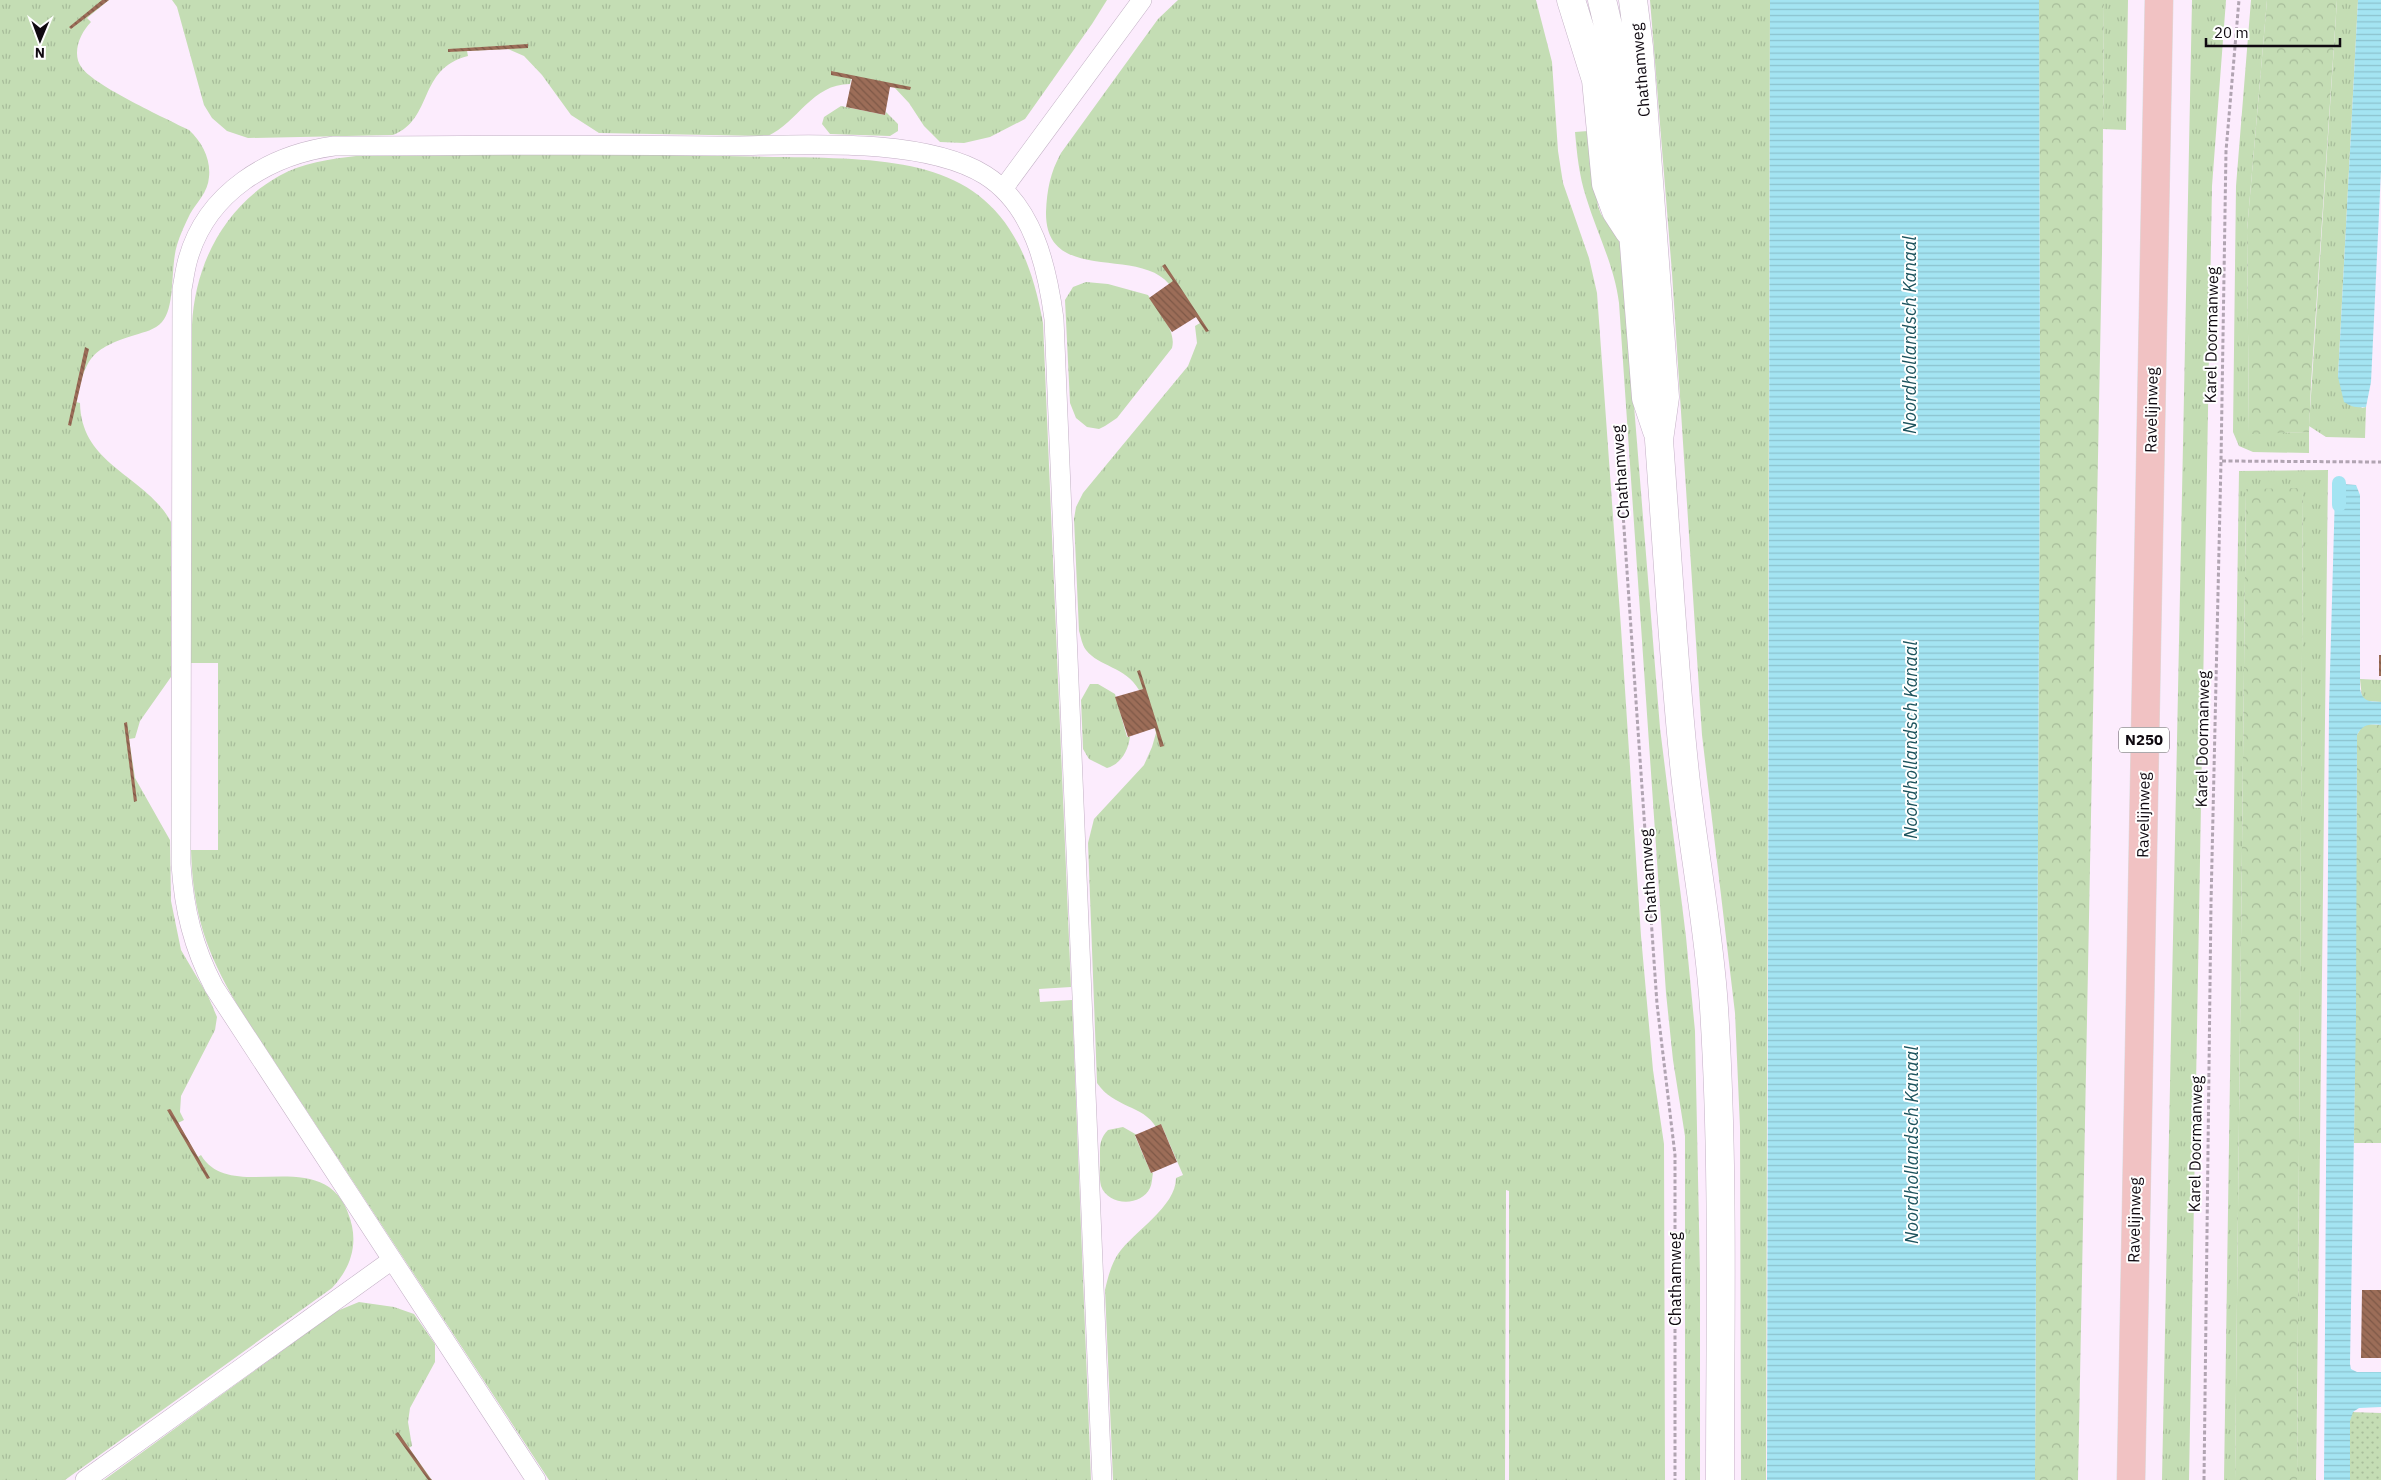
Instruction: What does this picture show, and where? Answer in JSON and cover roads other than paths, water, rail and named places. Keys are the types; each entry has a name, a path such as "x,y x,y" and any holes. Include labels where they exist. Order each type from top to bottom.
{"main road":[{"name":"Ravelijnweg","path":"2130,1480 2159,0"}],"street":[{"name":"Chathamweg","path":"1571,0 1596,80 1606,184 1616,210 1634,238"},
{"name":"Chathamweg","path":"1602,0 1621,80 1646,398 1659,440"},
{"name":"Chathamweg","path":"1632,0 1639,47 1665,397 1659,440 1684,759 1710,957 1714,1006 1720,1139 1720,1480"}],"lane":[{"path":"1003,189 1142,0"},
{"path":"536,1480 214,987 201,963 192,938 184,901 181,864 182,289 188,259 198,233 232,189 250,175 288,156 306,150 334,146 671,145 883,147 926,153 965,164 986,176 1003,189 1020,209 1040,250 1054,319 1102,1480"},
{"path":"85,1480 392,1260"}],"water":[{"name":"Noordhollandsch Kanaal","path":"1770,0 2039,0 2040,405 2035,1480 1767,1480"},
{"path":"2358,0 2381,0 2381,171 2371,382 2366,407 2352,406 2344,402 2338,377"},
{"path":"2343,484 2356,485 2360,495 2360,689 2365,699 2381,702 2381,725 2367,726 2357,735 2356,1019 2350,1364 2351,1369 2357,1372 2381,1372 2381,1407 2359,1408 2353,1412 2350,1421 2350,1480 2324,1480 2329,708 2335,492"}],"waterway":[{"path":"2339,483 2339,505"}]}
